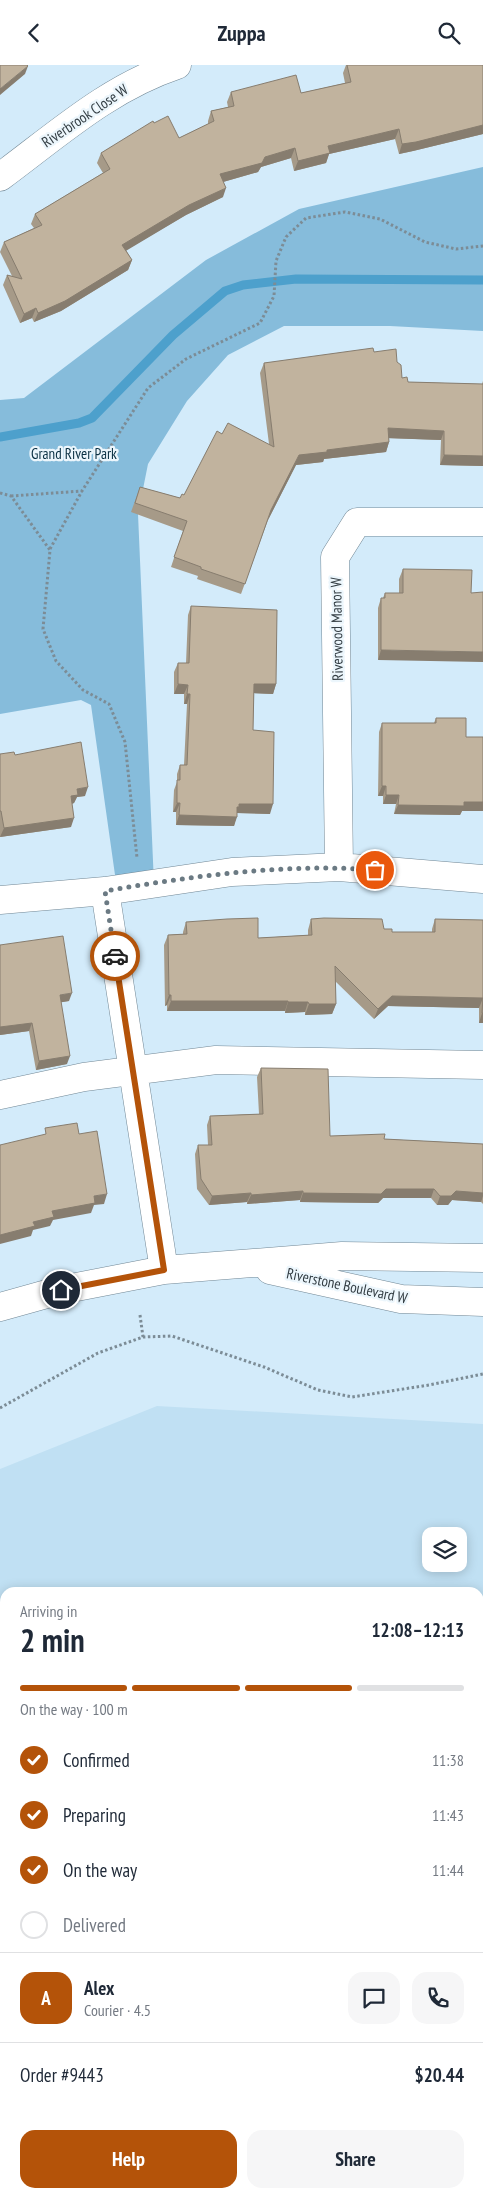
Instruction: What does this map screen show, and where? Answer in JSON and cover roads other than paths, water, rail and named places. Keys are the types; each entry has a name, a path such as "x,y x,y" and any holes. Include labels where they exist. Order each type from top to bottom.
{"street":[{"name":"Riverbrook Close W","path":"0,177 71,122 106,98 143,78 177,65"},
{"name":"Riverwood Manor W","path":"339,867 335,557 357,522 483,522"},
{"path":"0,900 105,891 232,872 339,867 483,879"},
{"path":"105,891 164,1270"},
{"path":"0,1095 84,1077 216,1060 483,1065"},
{"name":"Riverstone Boulevard W","path":"0,1307 61,1290 164,1270 342,1256 483,1258"},
{"name":"Riverstone Boulevard W","path":"242,1263 401,1299 483,1302"}],"waterway":[{"path":"0,437 79,423 92,418 173,335 225,291 243,285 296,279 483,280"}],"park label":[{"name":"Grand River Park","path":"74,454"}]}
